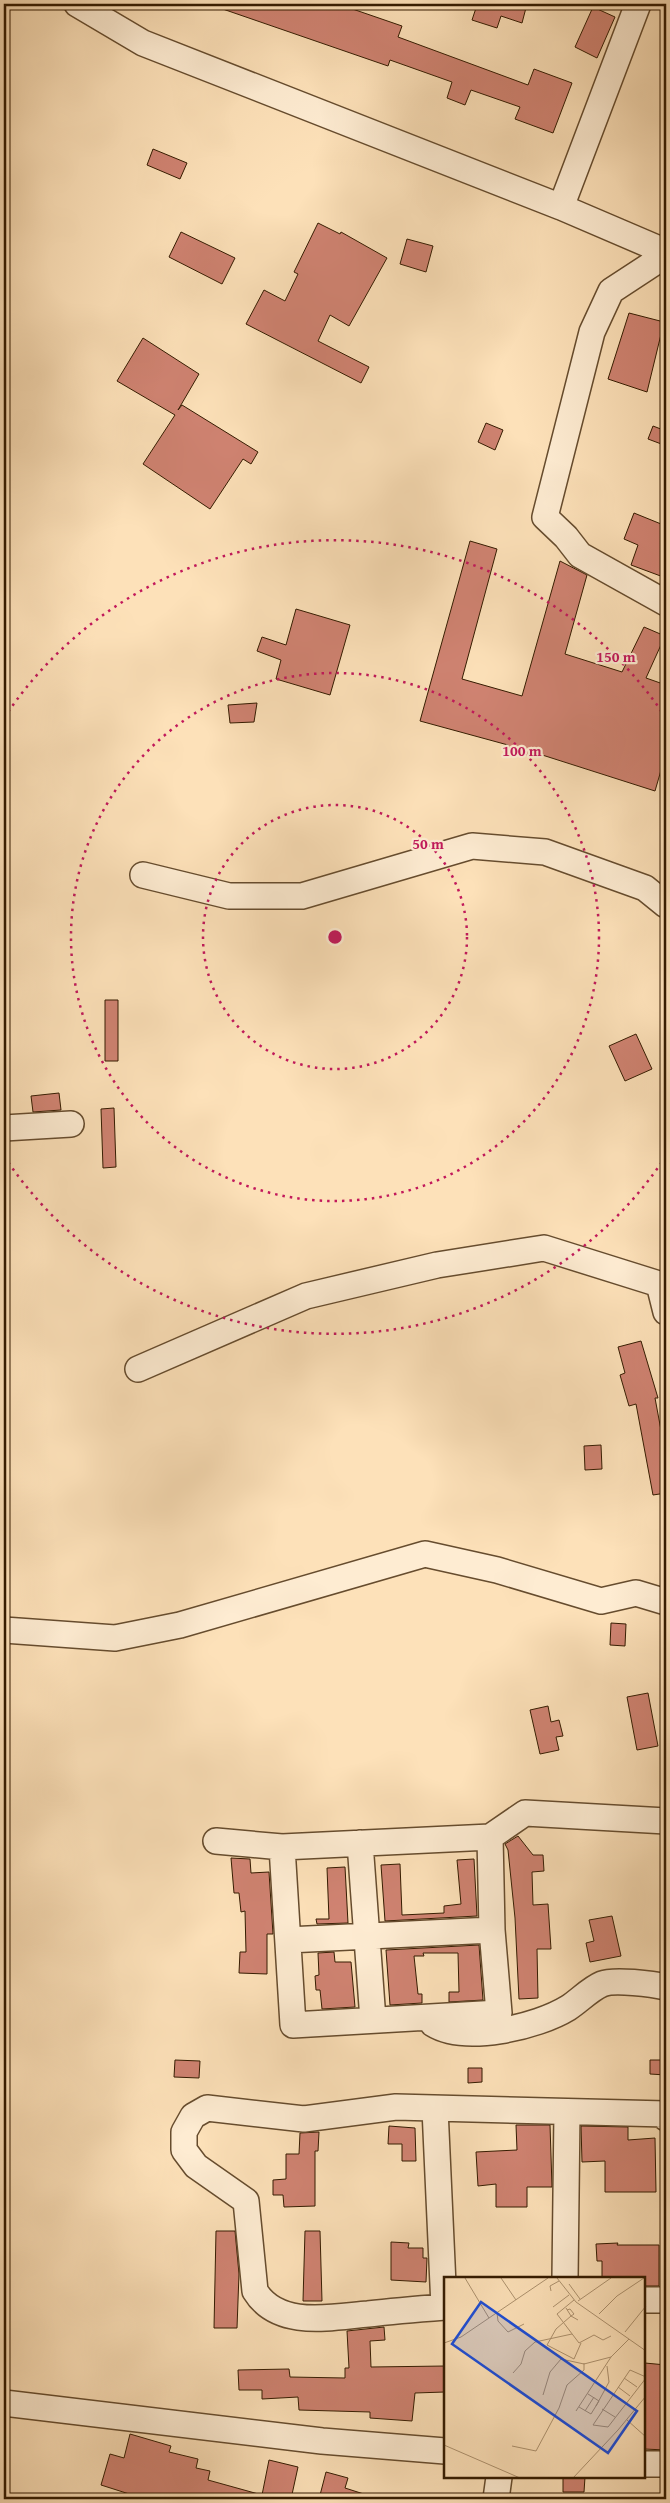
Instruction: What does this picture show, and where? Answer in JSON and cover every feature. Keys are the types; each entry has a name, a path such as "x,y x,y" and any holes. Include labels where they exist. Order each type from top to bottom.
{"street":[{"path":"77,4 143,43 562,207 666,254"},
{"path":"562,207 638,4"},
{"path":"666,254 612,291 592,332 545,517 566,537 580,555 666,603"},
{"path":"143,875 229,896 302,896 472,846 546,852 645,888 666,905"},
{"path":"4,1128 71,1124"},
{"path":"138,1369 306,1296 437,1266 544,1248 659,1284 666,1312"},
{"path":"4,1630 115,1638 180,1625 425,1554 497,1570 601,1601 636,1593 666,1602"},
{"path":"216,1841 282,1847 490,1836 525,1813 666,1821"},
{"path":"282,1847 293,2025 499,2013 492,1930 490,1836"},
{"path":"360,1843 373,2020"},
{"path":"288,1940 492,1930"},
{"path":"422,2017 442,2030 477,2034 516,2028 566,2009 603,1983 645,1983 666,1987"},
{"path":"444,2307 313,2319 271,2308 264,2303 255,2291 246,2201 196,2166 184,2150 184,2132 193,2116 207,2108 304,2119 396,2107 666,2114 666,2118"},
{"path":"435,2109 444,2287"},
{"path":"565,2277 567,2112"},
{"path":"645,2300 666,2300"},
{"path":"4,2403 322,2441 444,2451"},
{"path":"645,2464 666,2464"},
{"path":"496,2499 498,2478"}],"building":[{"path":"214,4 338,4 402,26 398,37 528,85 534,69 572,83 553,133 515,119 520,107 471,90 465,105 447,98 452,82 390,60 388,66 214,6"},
{"path":"473,4 527,4 522,23 501,16 497,28 472,20 476,8 472,7"},
{"path":"593,7 615,17 597,58 575,47"},
{"path":"153,149 187,163 180,179 147,165"},
{"path":"318,223 340,234 341,232 387,258 349,326 330,315 318,341 369,367 361,383 246,324 264,290 285,301 298,274 294,272"},
{"path":"181,232 235,258 222,284 169,257"},
{"path":"407,239 433,246 426,272 400,264"},
{"path":"629,313 664,322 647,392 608,379"},
{"path":"143,338 199,374 178,410 182,405 258,452 251,464 243,459 210,509 143,464 175,415 117,381"},
{"path":"486,423 503,430 495,450 478,442"},
{"path":"653,426 666,431 664,445 648,439"},
{"path":"634,513 666,526 666,578 631,565 638,545 624,539"},
{"path":"470,541 497,549 462,679 522,696 560,561 587,575 565,654 622,672 644,627 665,636 646,678 666,685 666,753 655,791 536,753 535,757 507,749 508,745 420,721"},
{"path":"296,609 350,625 330,695 276,679 281,660 257,651 262,637 286,645"},
{"path":"257,703 254,722 230,723 228,705"},
{"path":"105,1000 118,1000 118,1061 105,1061"},
{"path":"636,1034 652,1069 625,1081 609,1046"},
{"path":"59,1093 61,1110 33,1112 31,1096"},
{"path":"114,1108 116,1167 103,1168 101,1109"},
{"path":"641,1341 658,1398 655,1398 666,1457 666,1493 653,1495 636,1404 629,1406 620,1375 625,1373 618,1347"},
{"path":"601,1445 602,1469 585,1470 584,1446"},
{"path":"611,1623 626,1624 625,1646 610,1645"},
{"path":"648,1693 658,1746 637,1750 627,1697"},
{"path":"548,1706 551,1722 559,1720 563,1736 556,1737 559,1750 540,1754 530,1710"},
{"path":"518,1836 533,1855 543,1855 544,1871 532,1872 533,1905 548,1904 551,1949 537,1949 538,1998 519,1999 515,1918 508,1850 505,1844"},
{"path":"231,1858 250,1859 251,1873 269,1872 273,1934 267,1934 267,1974 239,1973 240,1952 246,1952 245,1911 241,1912 239,1893 234,1893"},
{"path":"474,1859 477,1916 385,1921 381,1865 400,1864 402,1915 444,1913 444,1906 461,1904 457,1860"},
{"path":"345,1867 348,1923 317,1924 316,1919 329,1919 327,1868"},
{"path":"612,1916 621,1956 590,1962 586,1943 594,1941 589,1920"},
{"path":"479,1945 483,2000 449,2002 449,1992 459,1992 458,1953 423,1953 424,1956 414,1956 418,1994 422,1994 422,2003 390,2005 386,1950"},
{"path":"334,1952 335,1962 351,1962 355,2007 322,2009 320,1990 316,1990 315,1976 319,1975 318,1953"},
{"path":"175,2060 200,2061 199,2078 174,2077"},
{"path":"650,2060 666,2060 666,2075 650,2074"},
{"path":"468,2068 482,2068 482,2082 468,2083"},
{"path":"516,2125 550,2125 552,2187 527,2187 527,2207 496,2207 496,2184 478,2186 476,2152 517,2150"},
{"path":"389,2126 415,2128 416,2161 402,2161 402,2144 388,2144"},
{"path":"581,2126 628,2127 628,2140 655,2138 656,2192 605,2192 605,2161 582,2162"},
{"path":"319,2132 318,2151 315,2151 315,2206 284,2207 283,2195 273,2195 273,2180 286,2179 286,2154 299,2154 300,2133"},
{"path":"216,2231 235,2231 239,2274 237,2328 214,2328"},
{"path":"305,2231 320,2231 322,2301 303,2301"},
{"path":"391,2242 409,2243 408,2248 423,2248 423,2258 427,2258 426,2282 391,2280"},
{"path":"596,2244 659,2245 659,2286 645,2286 645,2277 602,2277 602,2261 597,2261"},
{"path":"384,2327 385,2340 370,2341 371,2367 444,2366 444,2392 415,2393 412,2421 370,2418 370,2412 299,2410 298,2397 262,2399 262,2390 239,2390 238,2370 289,2369 290,2377 345,2378 345,2368 349,2368 347,2331"},
{"path":"645,2363 666,2365 666,2450 645,2449"},
{"path":"130,2434 171,2446 169,2452 198,2459 196,2468 210,2471 208,2480 262,2495 269,2460 298,2467 291,2499 145,2499 101,2485 110,2454 124,2458"},
{"path":"326,2472 348,2478 345,2488 370,2496 369,2499 319,2499"},
{"path":"563,2478 585,2478 584,2492 563,2492"}]}
